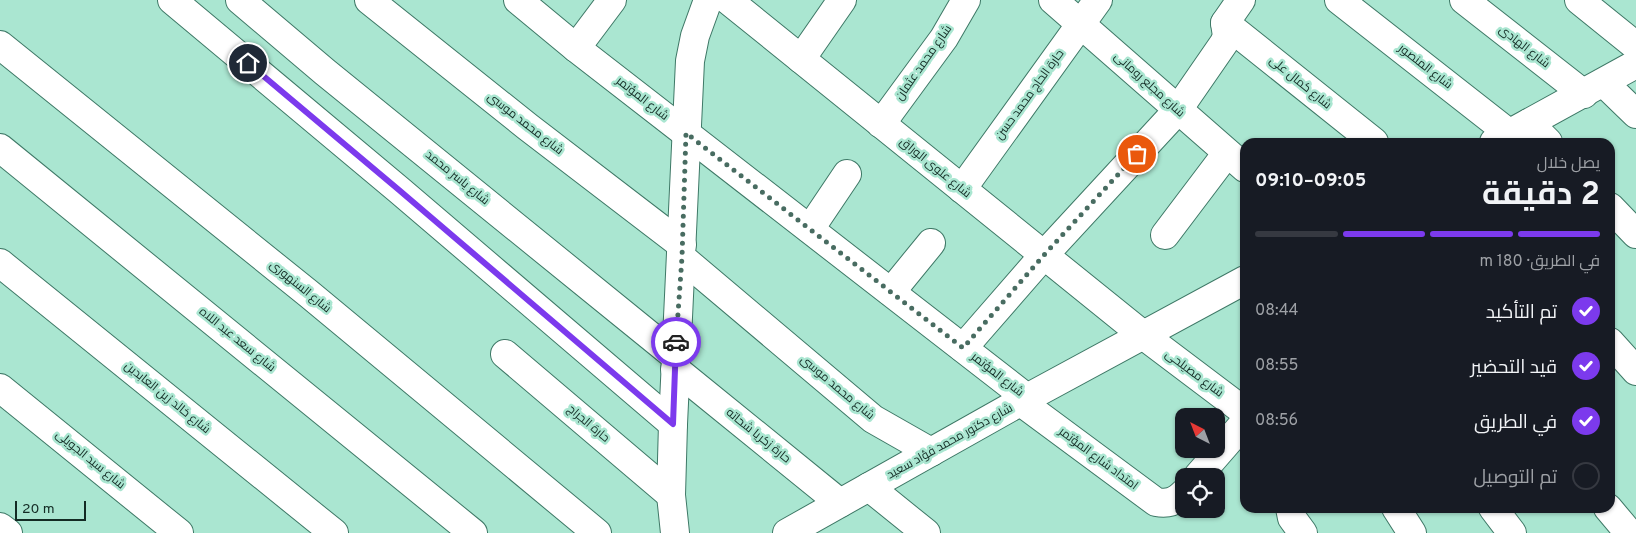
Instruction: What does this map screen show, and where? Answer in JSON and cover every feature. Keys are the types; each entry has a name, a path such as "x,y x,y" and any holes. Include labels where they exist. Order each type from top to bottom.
{"street":[{"path":"172,0 399,190 673,424"},
{"name":"شارع ياسر محمد","path":"240,0 675,362"},
{"name":"شارع محمد موسى","path":"370,0 682,251 873,419 931,452"},
{"name":"شارع المؤتمر","path":"518,0 576,48 963,348 1024,400"},
{"path":"576,48 612,0"},
{"path":"675,533 671,495 673,424 690,61 708,0"},
{"name":"شارع علوى الوراق","path":"728,0 1143,335"},
{"path":"801,59 842,0"},
{"name":"شارع محمد عثمان","path":"881,124 944,38 966,0"},
{"name":"شارع مجلع رومانى","path":"1053,0 1236,161"},
{"name":"حارة الحاج محمد حسن","path":"962,189 1098,0"},
{"path":"963,348 1044,255 1177,110 1224,43 1227,29 1225,23 1241,0"},
{"name":"شارع المنصور","path":"1340,0 1520,136"},
{"name":"شارع الهادى","path":"1464,0 1594,88 1636,114"},
{"path":"1579,0 1636,46"},
{"name":"شارع كمال على","path":"1225,23 1369,138"},
{"name":"شارع السنهورى","path":"0,44 309,294 597,533"},
{"path":"1520,136 1594,88 1636,64"},
{"name":"شارع سعد عبد اللاه","path":"0,148 473,533"},
{"path":"1165,235 1236,161"},
{"path":"810,229 846,174"},
{"path":"1615,212 1636,234"},
{"path":"891,292 931,243"},
{"name":"شارع خالد زين العابدين","path":"0,263 334,533"},
{"name":"شارع دكتور محمد فؤاد سعيد","path":"787,533 1024,400 1240,283"},
{"name":"شارع مصيلحى","path":"1143,335 1240,408"},
{"path":"1615,348 1636,372"},
{"name":"حارة الجراج","path":"505,354 671,495"},
{"name":"حارة زكريا شحاته","path":"675,362 840,503"},
{"name":"شارع سيد الجويلى","path":"0,388 179,533"},
{"name":"امتداد شارع المؤتمر","path":"1024,400 1156,502 1167,504 1175,499"},
{"path":"1205,468 1240,428"},
{"path":"869,487 926,533"},
{"path":"1399,513 1412,533"},
{"path":"1497,513 1512,533"},
{"path":"1612,513 1629,533"},
{"path":"0,527 8,533"}],"way so far":[{"path":"676,342 682,257 686,133 963,348 1044,255 1137,154"}],"route":[{"path":"248,63 673,424 676,342"}]}
